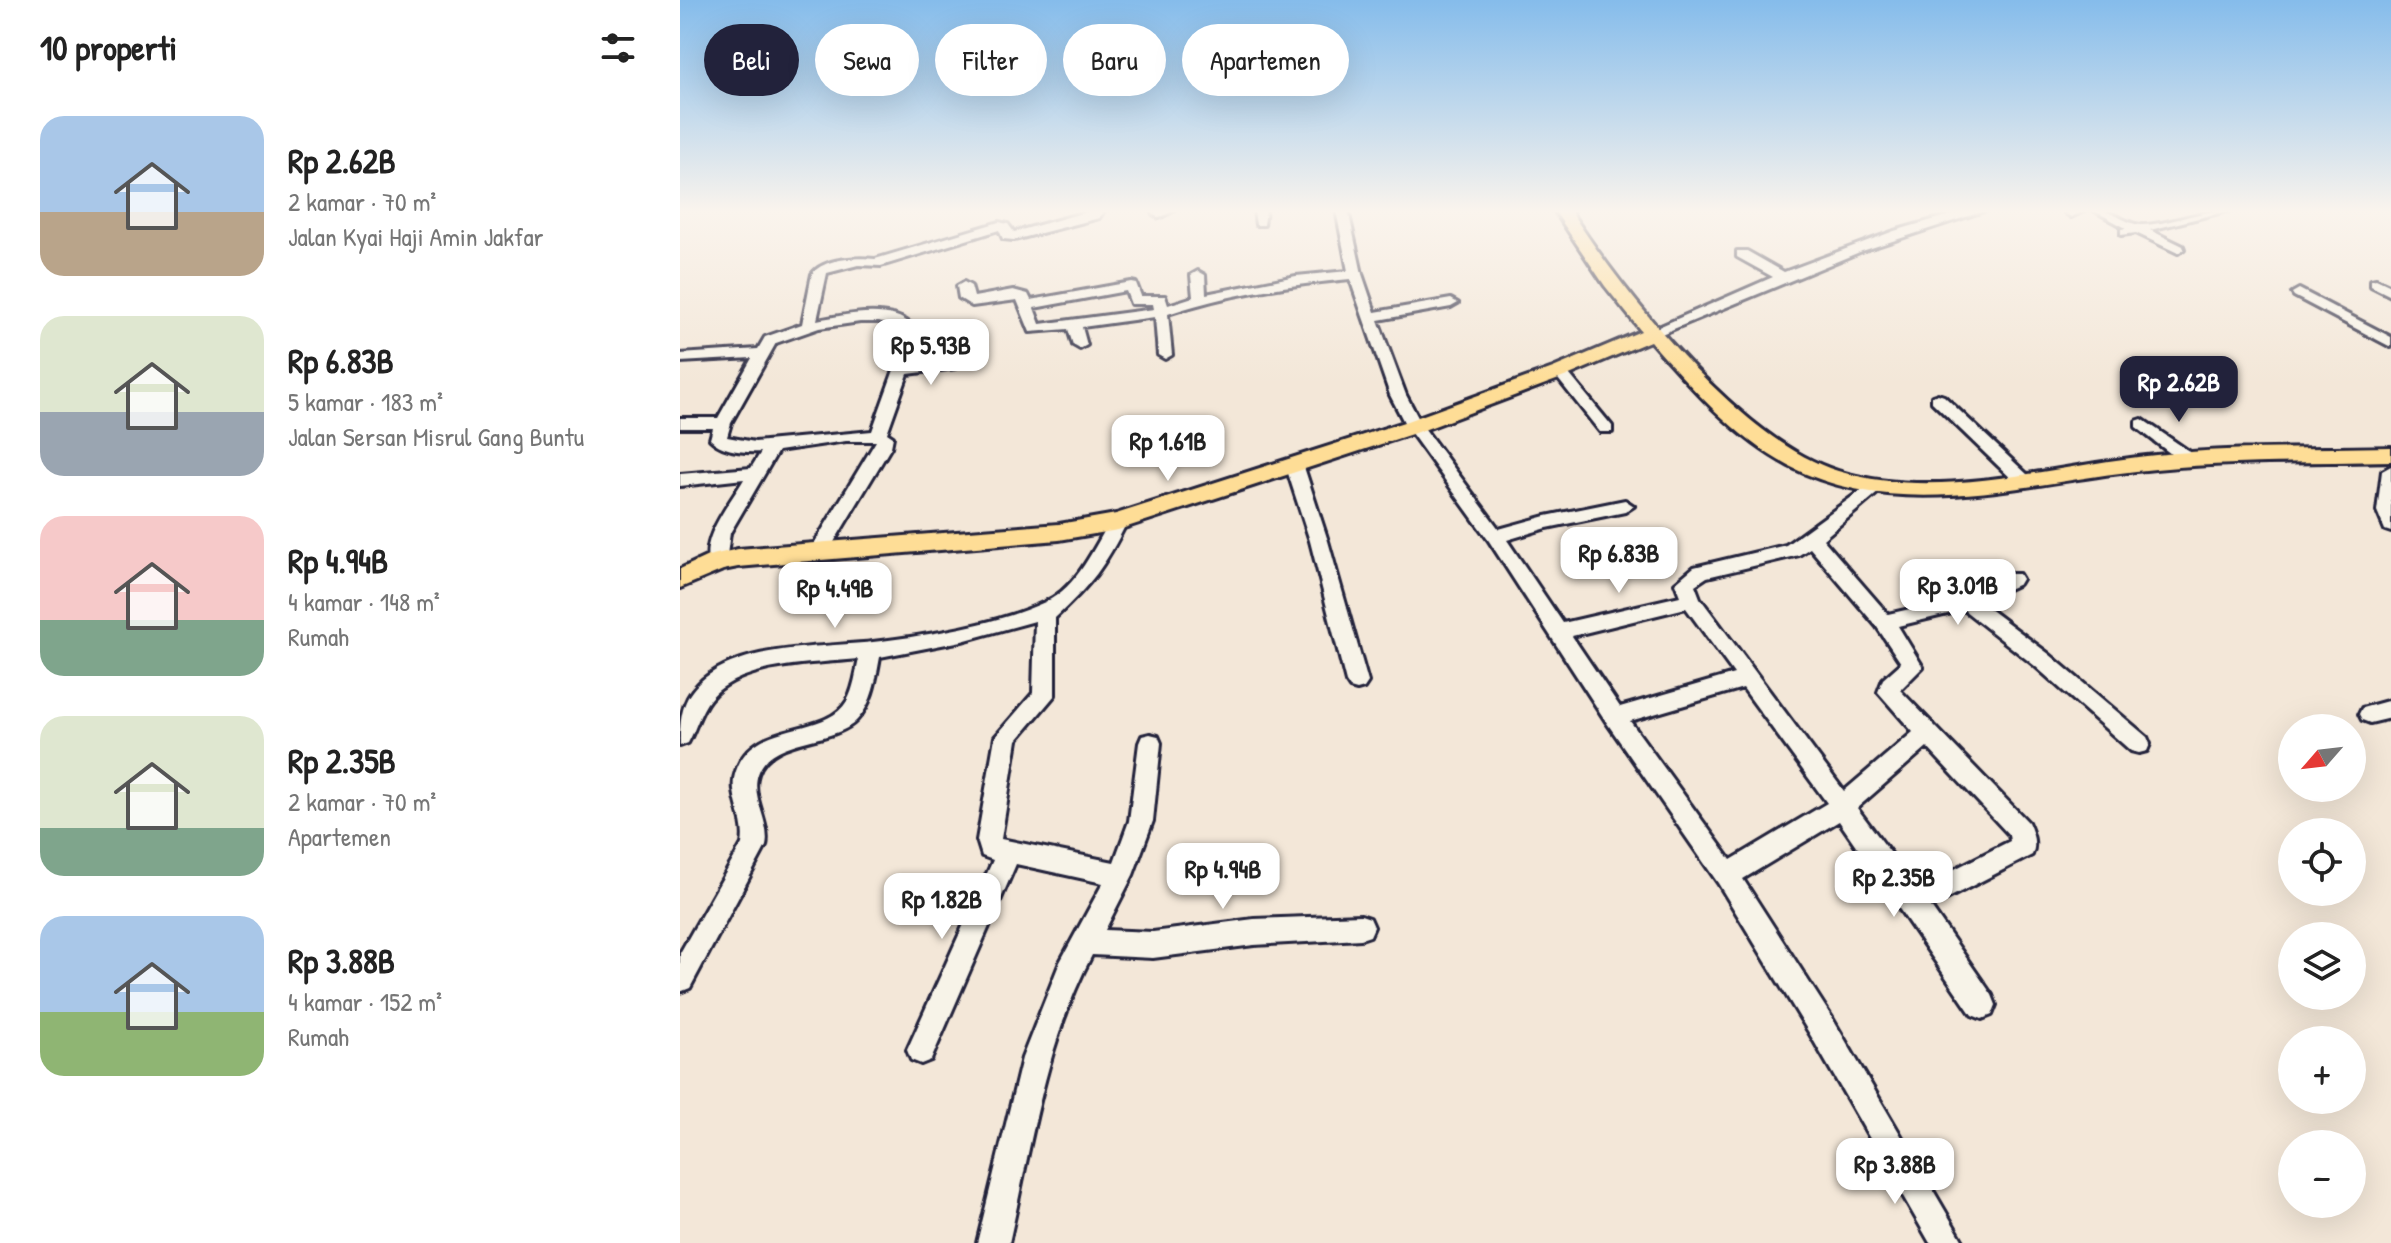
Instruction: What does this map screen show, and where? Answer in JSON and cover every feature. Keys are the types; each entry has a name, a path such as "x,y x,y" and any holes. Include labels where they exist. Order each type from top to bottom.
{"main road":[{"path":"1601,268 1654,332 1743,424 1771,447 1828,476 1874,487 1964,486 2190,460 2391,454"},
{"path":"680,579 717,562 1059,532 1118,522 1414,426 1560,372 1654,332"}],"street":[{"path":"809,327 819,274 830,268"},
{"path":"1354,268 1398,395 1414,426 1495,537 1615,717 1727,875 1948,1243"},
{"path":"1767,268 1785,278"},
{"path":"1654,332 1813,268"},
{"path":"1084,274 1090,321"},
{"path":"964,286 967,301 1013,294 1023,297 1035,329 1161,312 1200,299 1296,280 1355,274"},
{"path":"1198,275 1200,299"},
{"path":"2376,283 2391,292"},
{"path":"1027,305 1131,286 1136,301 1160,299 1165,355"},
{"path":"2299,293 2391,343"},
{"path":"1370,317 1451,303"},
{"path":"818,552 887,439 878,435 772,447 726,444 718,439 723,423 770,340 809,327 876,317 899,319 906,326 907,333 900,371 878,435"},
{"path":"1074,324 1080,345"},
{"path":"680,358 761,353"},
{"path":"900,371 955,363"},
{"path":"1560,372 1606,429"},
{"path":"1938,399 2023,480"},
{"path":"680,423 723,423"},
{"path":"2142,424 2190,460"},
{"path":"717,562 721,533 772,447"},
{"path":"1295,467 1319,541 1357,682"},
{"path":"2391,471 2386,511 2391,526"},
{"path":"680,480 755,473"},
{"path":"1874,487 1812,538 1779,554 1690,577 1685,583 1691,600 1913,903 1982,1005"},
{"path":"1495,537 1546,522 1625,506"},
{"path":"1118,522 1098,561 1085,578 1050,608 1043,622 1044,695 1006,737 990,829 991,848 1121,875"},
{"path":"1812,538 1884,622 1913,667 1891,685 1889,692 2020,830 2024,840 2023,847 1913,903"},
{"path":"1884,622 1966,601 2012,579"},
{"path":"1558,632 1691,600"},
{"path":"1966,601 2042,660 2139,744"},
{"path":"681,735 703,692 725,678 771,659 792,654 871,650 989,627 1050,608"},
{"path":"680,979 757,837 744,785 747,769 756,755 769,746 836,721 849,713 856,705 871,650"},
{"path":"1615,717 1748,678"},
{"path":"1727,875 1843,806 1926,734"},
{"path":"993,1243 1036,1058 1069,971 1121,875 1141,821 1150,743"},
{"path":"921,1050 1009,852"},
{"path":"1085,942 1153,945 1254,932 1361,927"}]}
